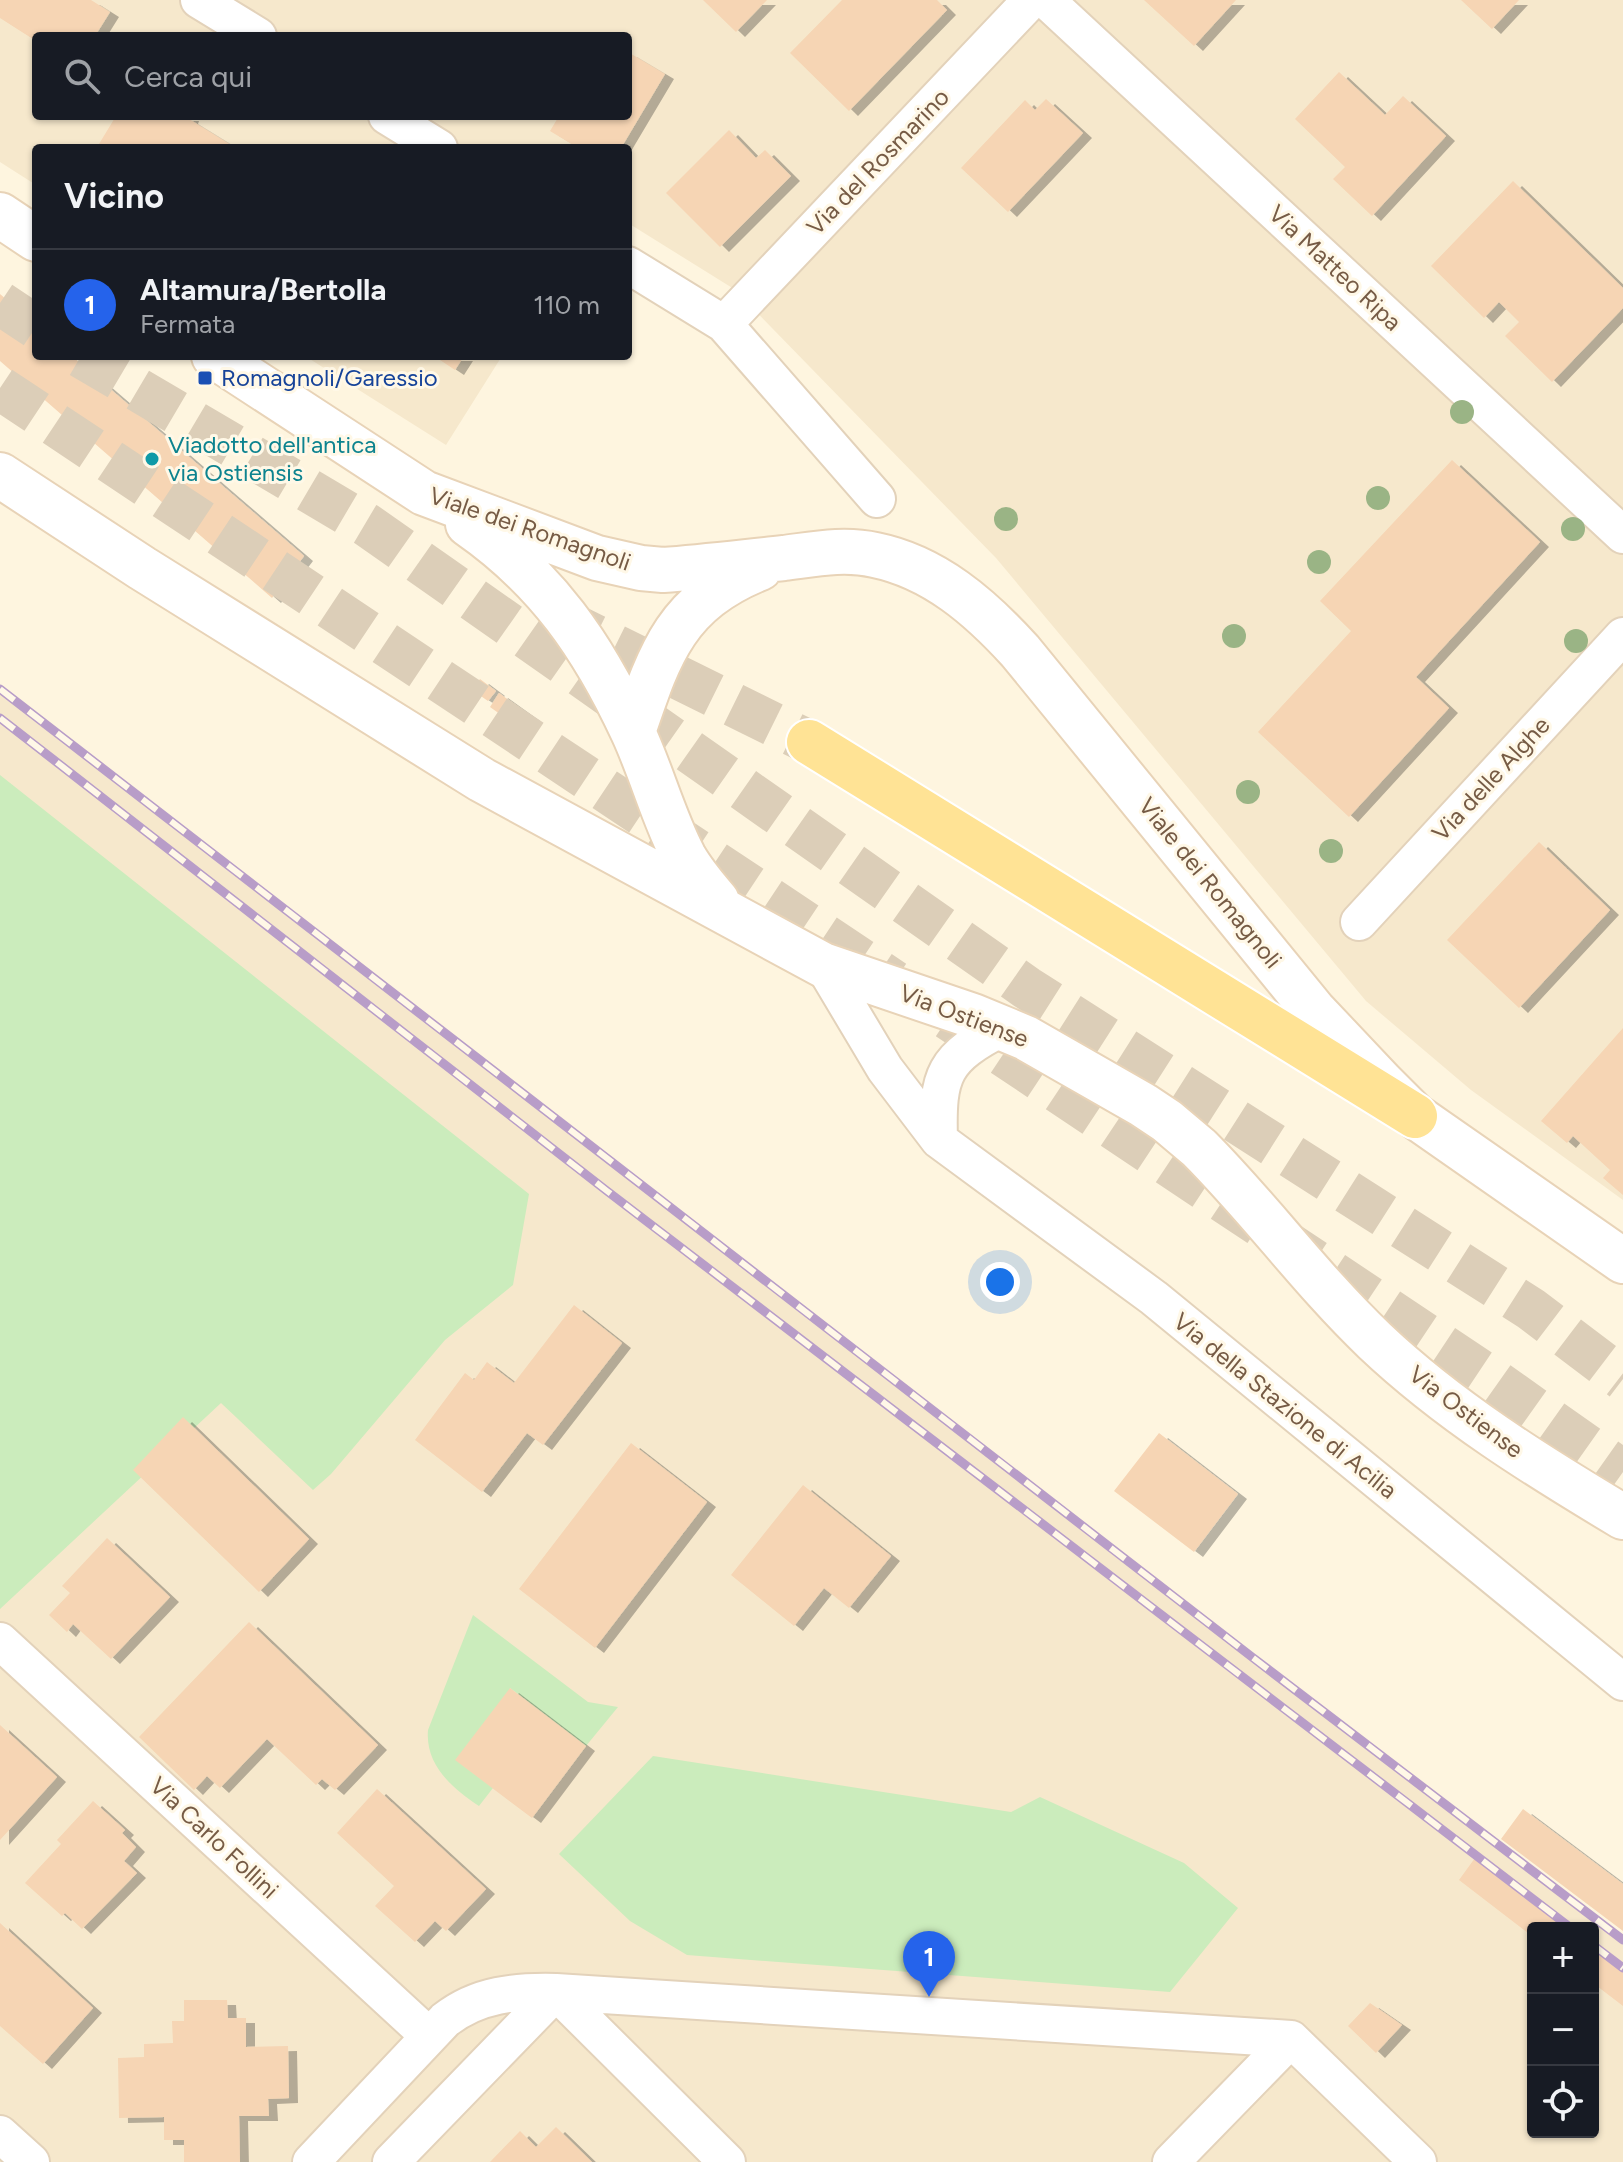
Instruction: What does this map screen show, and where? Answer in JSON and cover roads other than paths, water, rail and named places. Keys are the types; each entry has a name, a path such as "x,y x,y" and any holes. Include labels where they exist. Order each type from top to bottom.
{"main road":[{"path":"0,215 32,236"},
{"name":"Viale dei Romagnoli","path":"220,360 424,493 597,558 641,568 683,569 847,552 892,559 923,571 971,602 1020,651 1313,1010 1415,1116 1623,1261"},
{"path":"0,475 142,568 482,780 729,915"},
{"name":"Via Ostiense","path":"424,493 506,551 550,594 596,664 633,732 685,859 729,915 823,965 1004,1027 1086,1071 1167,1121 1220,1169 1347,1310 1393,1356 1454,1407 1522,1455 1623,1517"},
{"name":"Viale dei Romagnoli","path":"633,732 653,674 668,643 688,614 727,583 788,557"},
{"path":"809,742 1415,1116"}],"street":[{"path":"199,0 251,32"},
{"name":"Via del Rosmarino","path":"724,324 1031,0"},
{"name":"Via Matteo Ripa","path":"1046,0 1623,535"},
{"path":"394,120 432,144"},
{"path":"632,267 724,324 877,499"},
{"name":"Via delle Alghe","path":"1359,922 1623,636"},
{"name":"Via della Stazione di Acilia","path":"823,965 885,1069 939,1140 1154,1298 1623,1682"},
{"path":"939,1140 939,1098 947,1070 974,1044 1004,1027"},
{"name":"Via Carlo Follini","path":"0,1641 429,2036"},
{"path":"391,2162 556,1992"},
{"path":"556,1992 727,2162"},
{"path":"311,2162 456,2011 506,1993 556,1992 1291,2039 1418,2162"},
{"path":"1171,2162 1291,2039"},
{"path":"0,2134 31,2162"}],"tunnel":[{"path":"0,303 32,324"},
{"path":"88,360 367,525 1027,988 1531,1309 1623,1379"},
{"path":"0,388 894,982"},
{"path":"556,617 809,742"},
{"path":"948,1018 1489,1377 1623,1472"}],"railway":[{"path":"0,689 1623,1940"},
{"path":"0,718 607,1191 1563,1922"},
{"path":"1599,1950 1623,1968"}],"place":[{"name":"Romagnoli/Garessio","path":"205,378"},
{"name":"Viadotto dell'antica via Ostiensis","path":"152,459"},
{"name":"Altamura/Bertolla","path":"929,1997"}]}
